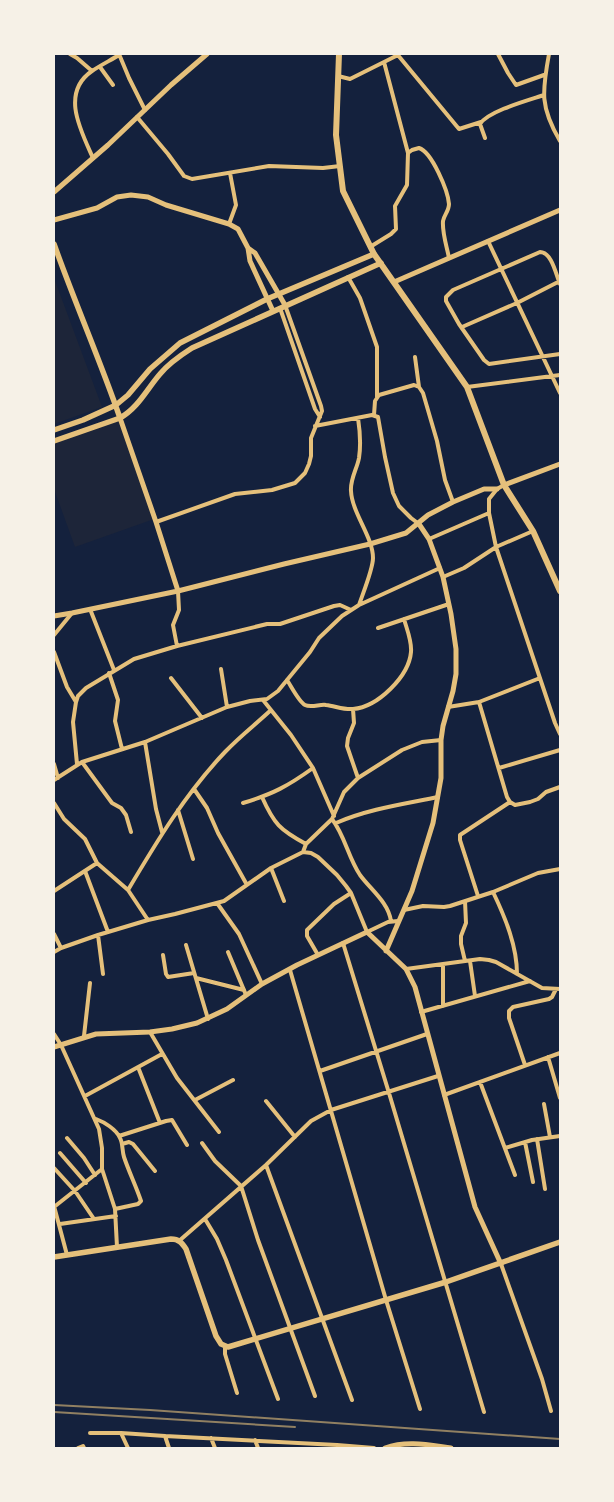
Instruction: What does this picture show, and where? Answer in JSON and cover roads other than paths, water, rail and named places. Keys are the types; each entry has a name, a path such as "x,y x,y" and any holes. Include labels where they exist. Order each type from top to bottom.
{"main road":[{"path":"339,54 336,135 343,191 374,254 467,387 504,485 533,531 560,591"},
{"path":"54,244 76,304 99,359 120,418"},
{"path":"54,430 116,406 128,395 150,368 180,343 267,299 374,254"},
{"path":"54,440 120,418 129,413 160,374 177,357 192,348 380,263"},
{"path":"54,1257 171,1239 179,1241 186,1249 216,1336 221,1344 228,1347 446,1282 501,1264 560,1242"}],"street":[{"path":"70,54 92,71"},
{"path":"93,158 77,117 74,99 78,84 92,71 119,54 145,110"},
{"path":"54,192 207,54"},
{"path":"498,54 516,85 544,75"},
{"path":"549,54 544,75 544,95 547,115 551,127 560,141"},
{"path":"338,76 350,79 398,55 459,129 482,122"},
{"path":"370,247 391,234 396,229 395,206 407,185 408,153 384,62"},
{"path":"100,67 114,85"},
{"path":"485,138 480,124 485,118 544,95"},
{"path":"137,117 184,176 188,178 196,179 269,166 323,168 340,166"},
{"path":"408,153 415,149 423,149 436,166 449,203 443,222 449,258"},
{"path":"229,224 236,205 230,173"},
{"path":"54,220 97,208 117,197 131,195 148,197 166,205 229,224 238,229 248,248 250,261 273,311"},
{"path":"394,282 560,210"},
{"path":"488,241 560,393"},
{"path":"156,522 235,494 272,490 295,483 305,473 309,464 311,456 311,438 322,411 321,406 282,306 280,294 255,253 248,248"},
{"path":"462,327 560,282 551,260 543,252 453,290 446,297 446,300 448,305 462,327 484,360 489,364 560,354"},
{"path":"348,277 360,298 377,347 377,397 375,401 374,415"},
{"path":"415,357 419,387 423,393 437,441 444,480 453,502"},
{"path":"467,387 560,375"},
{"path":"377,397 382,393 414,385 419,387"},
{"path":"315,426 374,415 378,417 393,493 399,506 419,524 429,539 440,568 449,604 456,649 456,674 443,726 441,740 442,778 433,823 412,891 386,951"},
{"path":"120,418 178,591 179,610 173,625 177,646"},
{"path":"358,418 360,436 359,459 351,482 351,490 357,513 370,544 373,562 359,605"},
{"path":"560,464 504,485 497,489 489,499 489,513 496,547 554,723 560,734"},
{"path":"54,616 178,591 406,534 428,515 453,502 484,489 497,489"},
{"path":"429,539 489,513"},
{"path":"443,577 464,568 496,547 533,531"},
{"path":"54,764 56,779 76,764 145,742 227,707 250,701 263,700 273,696 325,632 342,616 359,605 440,568"},
{"path":"378,628 449,604"},
{"path":"76,764 73,722 76,702 83,691 114,670 134,659 177,646 267,624 280,624 334,606 340,606 351,610"},
{"path":"90,609 114,670"},
{"path":"54,635 72,613"},
{"path":"287,680 302,702 307,706 325,705 353,709 371,704 398,681 410,658 411,650 404,619"},
{"path":"54,652 67,687 76,702"},
{"path":"221,670 227,707"},
{"path":"109,673 118,700 116,721 122,749"},
{"path":"171,678 202,718"},
{"path":"448,707 479,702 540,678"},
{"path":"263,700 313,768 336,824 357,869 384,904 389,912 391,921"},
{"path":"479,702 507,797 510,802 515,804 530,802 538,799 546,792 560,787"},
{"path":"353,709 354,723 348,738 347,746 358,778"},
{"path":"128,890 162,832 178,810 226,751 271,710"},
{"path":"303,852 306,844 333,817 344,792 358,778 402,750 422,742 441,740"},
{"path":"145,742 156,809 162,832"},
{"path":"499,768 560,750"},
{"path":"82,762 112,803 121,808 126,815 132,832"},
{"path":"243,803 262,798 290,784 313,768"},
{"path":"194,790 207,808 218,833 246,885"},
{"path":"336,824 350,817 438,797"},
{"path":"262,798 276,824 287,834 306,844"},
{"path":"478,896 460,836 510,802"},
{"path":"54,803 64,819 85,839 97,863 128,890 148,920"},
{"path":"178,810 193,859"},
{"path":"54,952 61,948 98,935 148,920 218,903 231,896 271,868 303,852 311,853 318,857 337,875 351,893 367,932 406,969 415,987 438,1076 475,1207 501,1264 542,1379 550,1411"},
{"path":"54,891 97,863"},
{"path":"271,868 284,901"},
{"path":"404,910 430,905 444,907 493,892 538,873 560,869"},
{"path":"84,871 108,932"},
{"path":"493,892 502,910 516,954 517,974"},
{"path":"318,955 307,936 307,930 334,904 351,893"},
{"path":"465,901 466,923 461,944 467,961 475,996"},
{"path":"218,903 239,934 262,984"},
{"path":"54,1047 84,1036 107,1032 150,1032 185,1026 208,1019 227,1009 245,993 318,955 391,921 398,921"},
{"path":"54,934 61,948"},
{"path":"98,935 103,974"},
{"path":"343,943 484,1412"},
{"path":"186,945 208,1019"},
{"path":"228,952 245,993"},
{"path":"163,954 166,974 168,977 194,973"},
{"path":"406,969 467,961 489,960 496,962 542,988 558,989"},
{"path":"443,964 443,1006"},
{"path":"290,970 386,1300 420,1409"},
{"path":"196,978 245,993"},
{"path":"421,1012 530,981"},
{"path":"84,1036 90,983"},
{"path":"525,1065 509,1018 509,1011 513,1007 549,999 558,989"},
{"path":"150,1032 177,1078 219,1132"},
{"path":"54,1034 61,1045 96,1119 101,1139 102,1169 115,1209 118,1247"},
{"path":"320,1071 427,1034"},
{"path":"444,1095 560,1053"},
{"path":"85,1096 162,1054"},
{"path":"548,1057 560,1098"},
{"path":"138,1067 160,1123"},
{"path":"179,1241 266,1165 315,1118 331,1110 389,1093 438,1076"},
{"path":"195,1100 233,1080"},
{"path":"480,1082 515,1175"},
{"path":"266,1101 295,1137"},
{"path":"544,1104 550,1137"},
{"path":"96,1119 105,1123 119,1136 124,1157 141,1201 138,1204 115,1209"},
{"path":"119,1136 172,1120 187,1145"},
{"path":"505,1148 537,1139 560,1136"},
{"path":"67,1138 95,1174"},
{"path":"537,1139 545,1189"},
{"path":"122,1144 129,1142 133,1144 155,1170"},
{"path":"525,1142 533,1182"},
{"path":"202,1143 215,1162 241,1186 258,1240 315,1396"},
{"path":"60,1153 86,1182"},
{"path":"266,1165 352,1400"},
{"path":"54,1168 75,1191 94,1219"},
{"path":"67,1255 60,1224 54,1207 102,1169"},
{"path":"60,1224 116,1216"},
{"path":"205,1219 217,1239 226,1260 278,1399"},
{"path":"224,1346 237,1393"},
{"path":"90,1433 121,1433 255,1440 374,1448"},
{"path":"121,1433 128,1448"},
{"path":"165,1436 169,1448"},
{"path":"211,1438 215,1448"},
{"path":"255,1440 258,1448"},
{"path":"300,1443 301,1448"},
{"path":"78,1448 83,1446 84,1448"},
{"path":"385,1448 398,1446 451,1448"}],"railway":[{"path":"54,1405 150,1410 560,1439"},
{"path":"54,1412 295,1427"}]}
